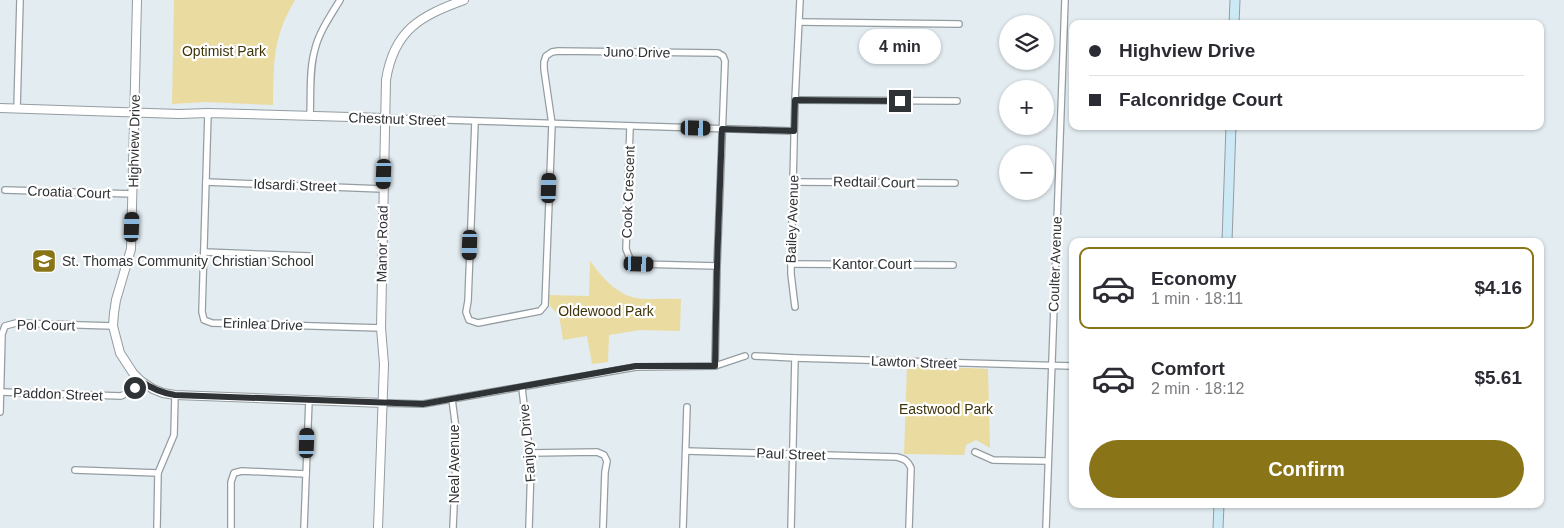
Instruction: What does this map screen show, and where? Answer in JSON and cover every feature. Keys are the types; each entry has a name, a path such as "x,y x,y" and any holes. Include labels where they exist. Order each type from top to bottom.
{"main road":[{"path":"1234,20 1235,0"},
{"path":"1227,238 1231,130"},
{"path":"1218,508 1218,528"}],"street":[{"path":"17,109 20,0"},
{"name":"Highview Drive","path":"137,0 131,254 116,300 113,326 120,353 126,363 141,381 153,389 175,395 423,404 522,388 636,366 715,366 746,356"},
{"path":"310,116 314,49 340,0"},
{"name":"Manor Road","path":"378,528 384,364 381,328 387,74 391,58 408,30 422,18 449,2 464,0"},
{"path":"794,131 800,0"},
{"name":"Coulter Avenue","path":"1046,528 1065,0"},
{"path":"799,22 959,24"},
{"name":"Juno Drive","path":"552,124 544,62 546,56 552,52 718,52 725,59 722,129"},
{"path":"795,100 957,101"},
{"name":"Chestnut Street","path":"0,108 179,114 208,112 794,131"},
{"name":"Erinlea Drive","path":"208,112 202,312 204,320 208,322 381,328"},
{"path":"475,122 466,312 469,320 478,323 540,311 545,306 552,124"},
{"name":"Cook Crescent","path":"630,127 626,249 630,259 639,264 717,266"},
{"path":"715,366 722,129"},
{"name":"Bailey Avenue","path":"794,131 791,274 796,307"},
{"name":"Idsardi Street","path":"206,182 383,189"},
{"name":"Redtail Court","path":"794,182 955,183"},
{"name":"Croatia Court","path":"5,190 133,194"},
{"path":"204,252 308,256"},
{"name":"Kantor Court","path":"791,264 953,265"},
{"name":"Pol Court","path":"0,412 2,334 5,326 16,323 113,326"},
{"name":"Lawton Street","path":"755,356 1069,366"},
{"path":"791,528 795,358"},
{"name":"Paddon Street","path":"1,392 121,396 131,391 141,381"},
{"name":"Fanjoy Drive","path":"522,388 531,465 529,528"},
{"path":"157,528 158,473 174,434 175,395"},
{"path":"304,528 309,400"},
{"name":"Neal Avenue","path":"452,400 457,437 454,528"},
{"path":"683,528 687,407"},
{"path":"530,453 597,452 604,455 607,461 603,528"},
{"name":"Paul Street","path":"686,452 897,457 906,460 911,468 909,528"},
{"path":"975,452 993,460 1048,461"},
{"path":"75,470 158,473"},
{"path":"231,528 231,482 234,473 242,471 306,474"}],"green space":[{"name":"Optimist Park","path":"174,0 295,0 287,14 278,39 274,63 273,105 206,102 172,104"},
{"name":"Oldewood Park","path":"590,261 610,284 629,296 641,299 681,299 680,331 640,330 609,335 608,362 592,364 587,336 563,340 559,315 550,306 549,295 589,296"},
{"name":"Eastwood Park","path":"907,365 988,369 990,448 976,440 966,445 964,455 904,454"}],"place":[{"name":"St. Thomas Community Christian School","path":"44,261"}],"route":[{"path":"135,388 141,381 153,389 175,395 423,404 522,388 636,366 715,366 722,129 794,131 795,100 900,101"}]}
